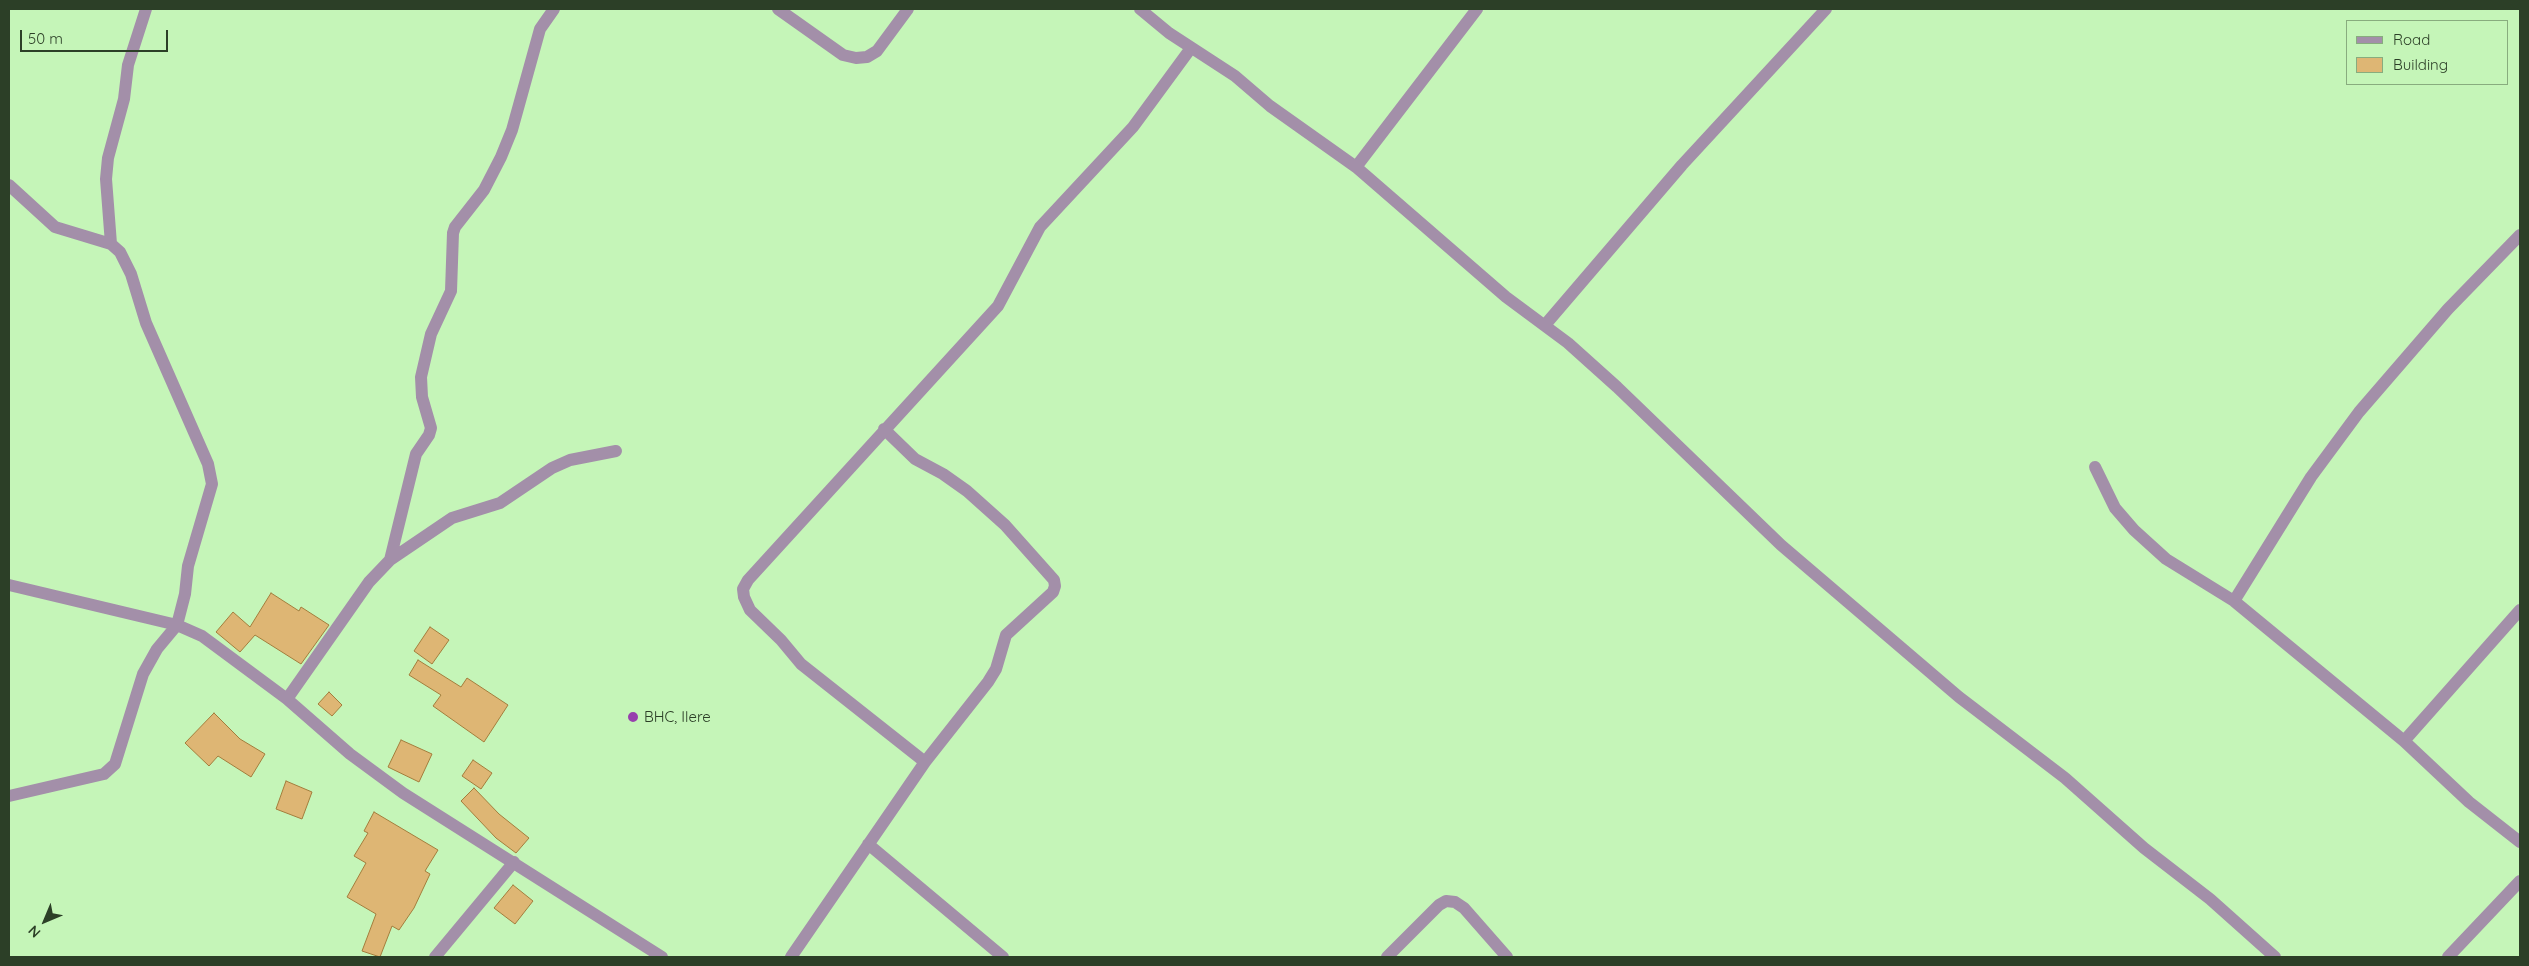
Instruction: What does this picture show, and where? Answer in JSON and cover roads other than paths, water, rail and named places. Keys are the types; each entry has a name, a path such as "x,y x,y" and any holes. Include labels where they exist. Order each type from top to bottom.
{"street":[{"path":"110,244 106,179 108,158 124,99 128,65 146,9"},
{"path":"390,560 416,454 429,435 431,428 422,397 421,377 431,334 451,291 453,233 455,227 484,190 501,157 512,130 540,29 554,9"},
{"path":"778,9 836,51 856,58 867,57 877,51 908,9"},
{"path":"1140,9 1191,48 1235,76 1270,106 1356,167 1506,297 1545,325 1617,387 1781,545 1959,697 2065,778 2144,848 2210,899 2275,957"},
{"path":"1356,167 1477,9"},
{"path":"1545,325 1682,166 1826,9"},
{"path":"925,762 806,670 781,640 750,610 744,597 743,589 748,580 884,429 998,306 1040,227 1133,127 1191,48"},
{"path":"9,185 55,227 110,244 120,252 131,274 146,323 208,464 212,484 188,566 185,594 177,626 150,658 112,769 104,774 76,782 9,796"},
{"path":"2234,601 2311,477 2358,412 2448,309 2520,235"},
{"path":"791,957 925,762 988,682 996,669 1006,636 1053,592 1055,586 1054,580 1005,525 961,487 943,474 916,459 884,429"},
{"path":"288,699 370,582 390,560 452,518 500,503 552,468 570,460 616,451"},
{"path":"2095,468 2115,508 2134,530 2166,559 2234,601 2404,740 2470,802 2520,842"},
{"path":"9,585 177,626 202,636 288,699 350,754 404,793 662,957"},
{"path":"2404,740 2520,610"},
{"path":"868,844 1003,957"},
{"path":"435,957 514,862"},
{"path":"2448,957 2520,881"},
{"path":"1387,957 1439,905 1446,902 1455,902 1464,908 1507,957"}],"place":[{"name":"BHC, Ilere","path":"633,717"}]}
